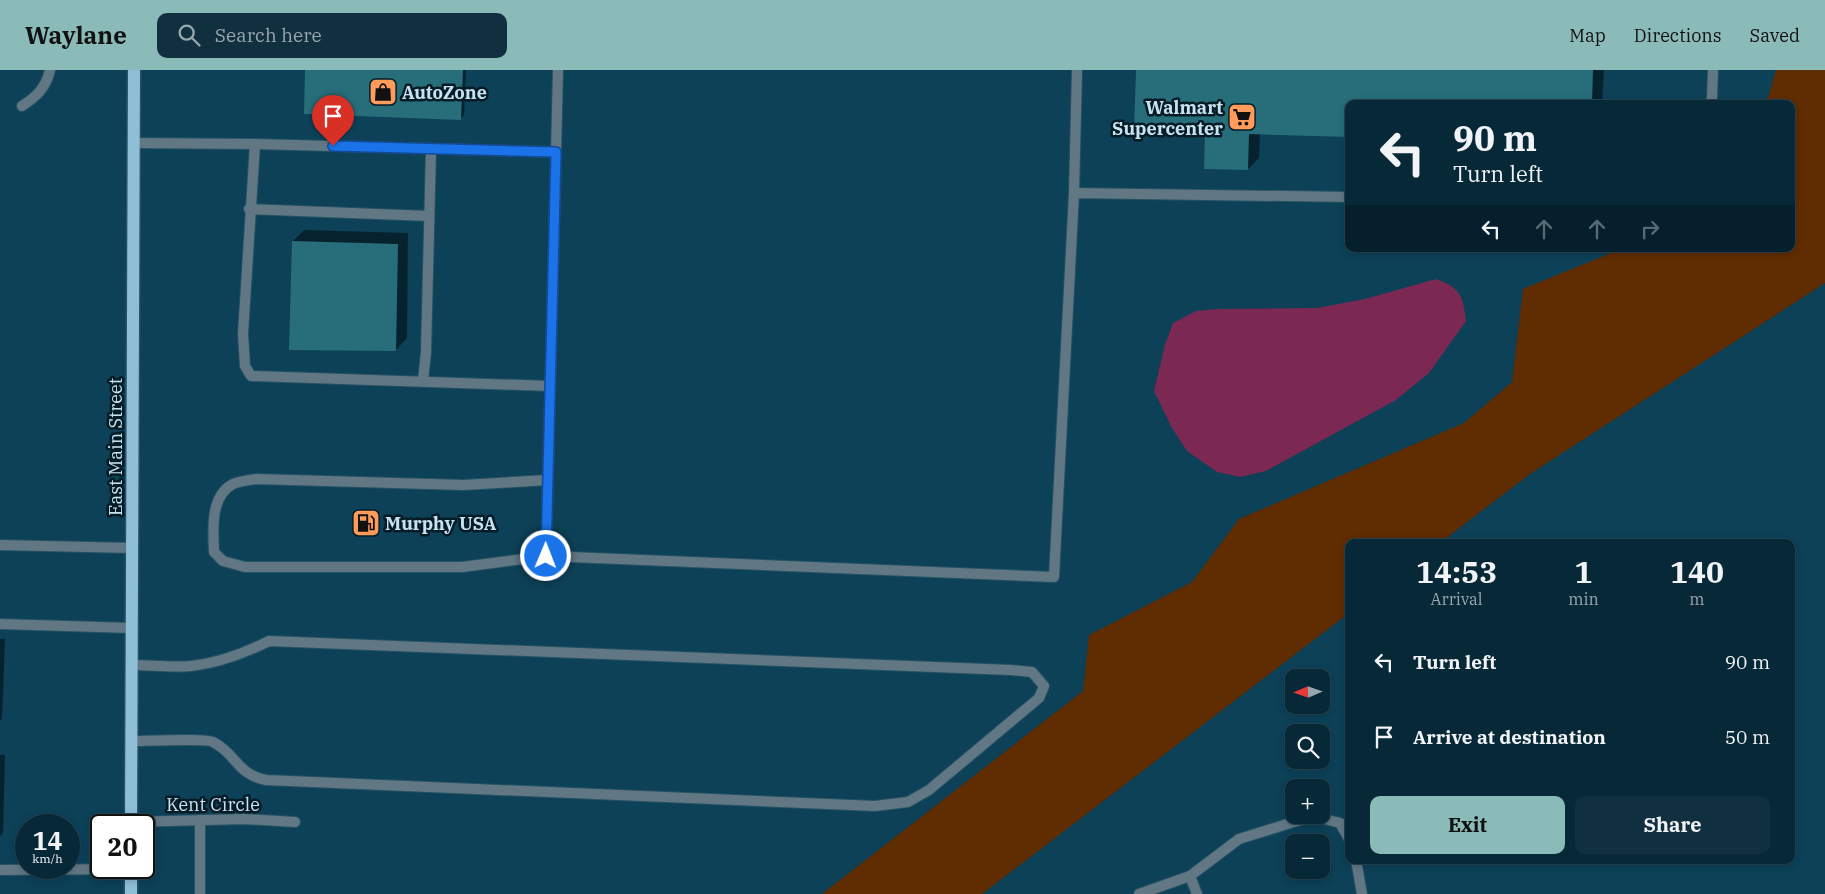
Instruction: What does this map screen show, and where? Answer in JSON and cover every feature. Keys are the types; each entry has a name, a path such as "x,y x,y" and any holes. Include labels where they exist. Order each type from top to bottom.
{"main road":[{"name":"East Main Street","path":"131,814 134,70"},
{"path":"131,879 131,894"}],"lane":[{"path":"22,106 39,95 50,70"},
{"path":"546,556 558,70"},
{"path":"548,480 464,485 256,479 233,484 220,494 213,530 214,552 223,561 245,567 462,566 546,556 1054,577 1074,193 1077,70"},
{"path":"1711,100 1713,70"},
{"path":"134,143 254,144 556,152"},
{"path":"254,144 243,334 245,366 251,376 423,380 550,386"},
{"path":"423,380 426,352 431,148"},
{"path":"1074,193 1345,197"},
{"path":"249,209 429,216"},
{"path":"0,546 132,548"},
{"path":"0,624 132,628"},
{"path":"131,740 211,740 226,751 242,770 254,778 266,780 875,806 908,802 929,790 1039,698 1044,686 1032,672 1011,670 269,641 246,652 190,666 132,665"},
{"path":"1139,894 1190,876 1239,839 1313,816 1340,823 1345,832"},
{"name":"Kent Circle","path":"155,822 244,819 295,822"},
{"path":"200,820 200,894"},
{"path":"1357,864 1362,894"},
{"path":"0,870 90,869"},
{"path":"1190,876 1197,894"}],"shaded area":[{"path":"0,70 1776,70 1769,95 1766,100 1345,100 1345,252 1614,252 1523,290 1512,382 1464,423 1239,519 1192,582 1089,635 1083,691 822,894 0,894"},
{"path":"1776,70 1825,70 1825,283 1530,474 1445,539 1345,539 1345,616 982,894 822,894 1083,691 1089,635 1192,582 1239,519 1464,423 1512,382 1523,289 1614,252 1795,252 1795,100 1766,100 1769,95"},
{"path":"1436,279 1451,286 1459,294 1464,305 1466,321 1429,373 1396,400 1266,471 1240,477 1217,472 1187,451 1172,428 1154,391 1165,345 1173,323 1196,311 1317,308 1365,299"},
{"path":"1825,283 1825,894 982,894 1345,616 1345,864 1795,864 1795,539 1445,539 1530,474"}],"building":[{"name":"AutoZone","path":"305,70 463,70 461,120 304,114"},
{"name":"Walmart Supercenter","path":"1136,70 1593,70 1592,100 1345,100 1345,137 1249,134 1248,170 1204,169 1205,132 1134,130"},
{"path":"292,241 398,244 396,351 289,350"}],"place":[{"name":"AutoZone","path":"383,92"},
{"name":"Walmart Supercenter","path":"1242,117"},
{"name":"Murphy USA","path":"366,523"}],"route":[{"path":"333,146 556,152 546,556"}]}
